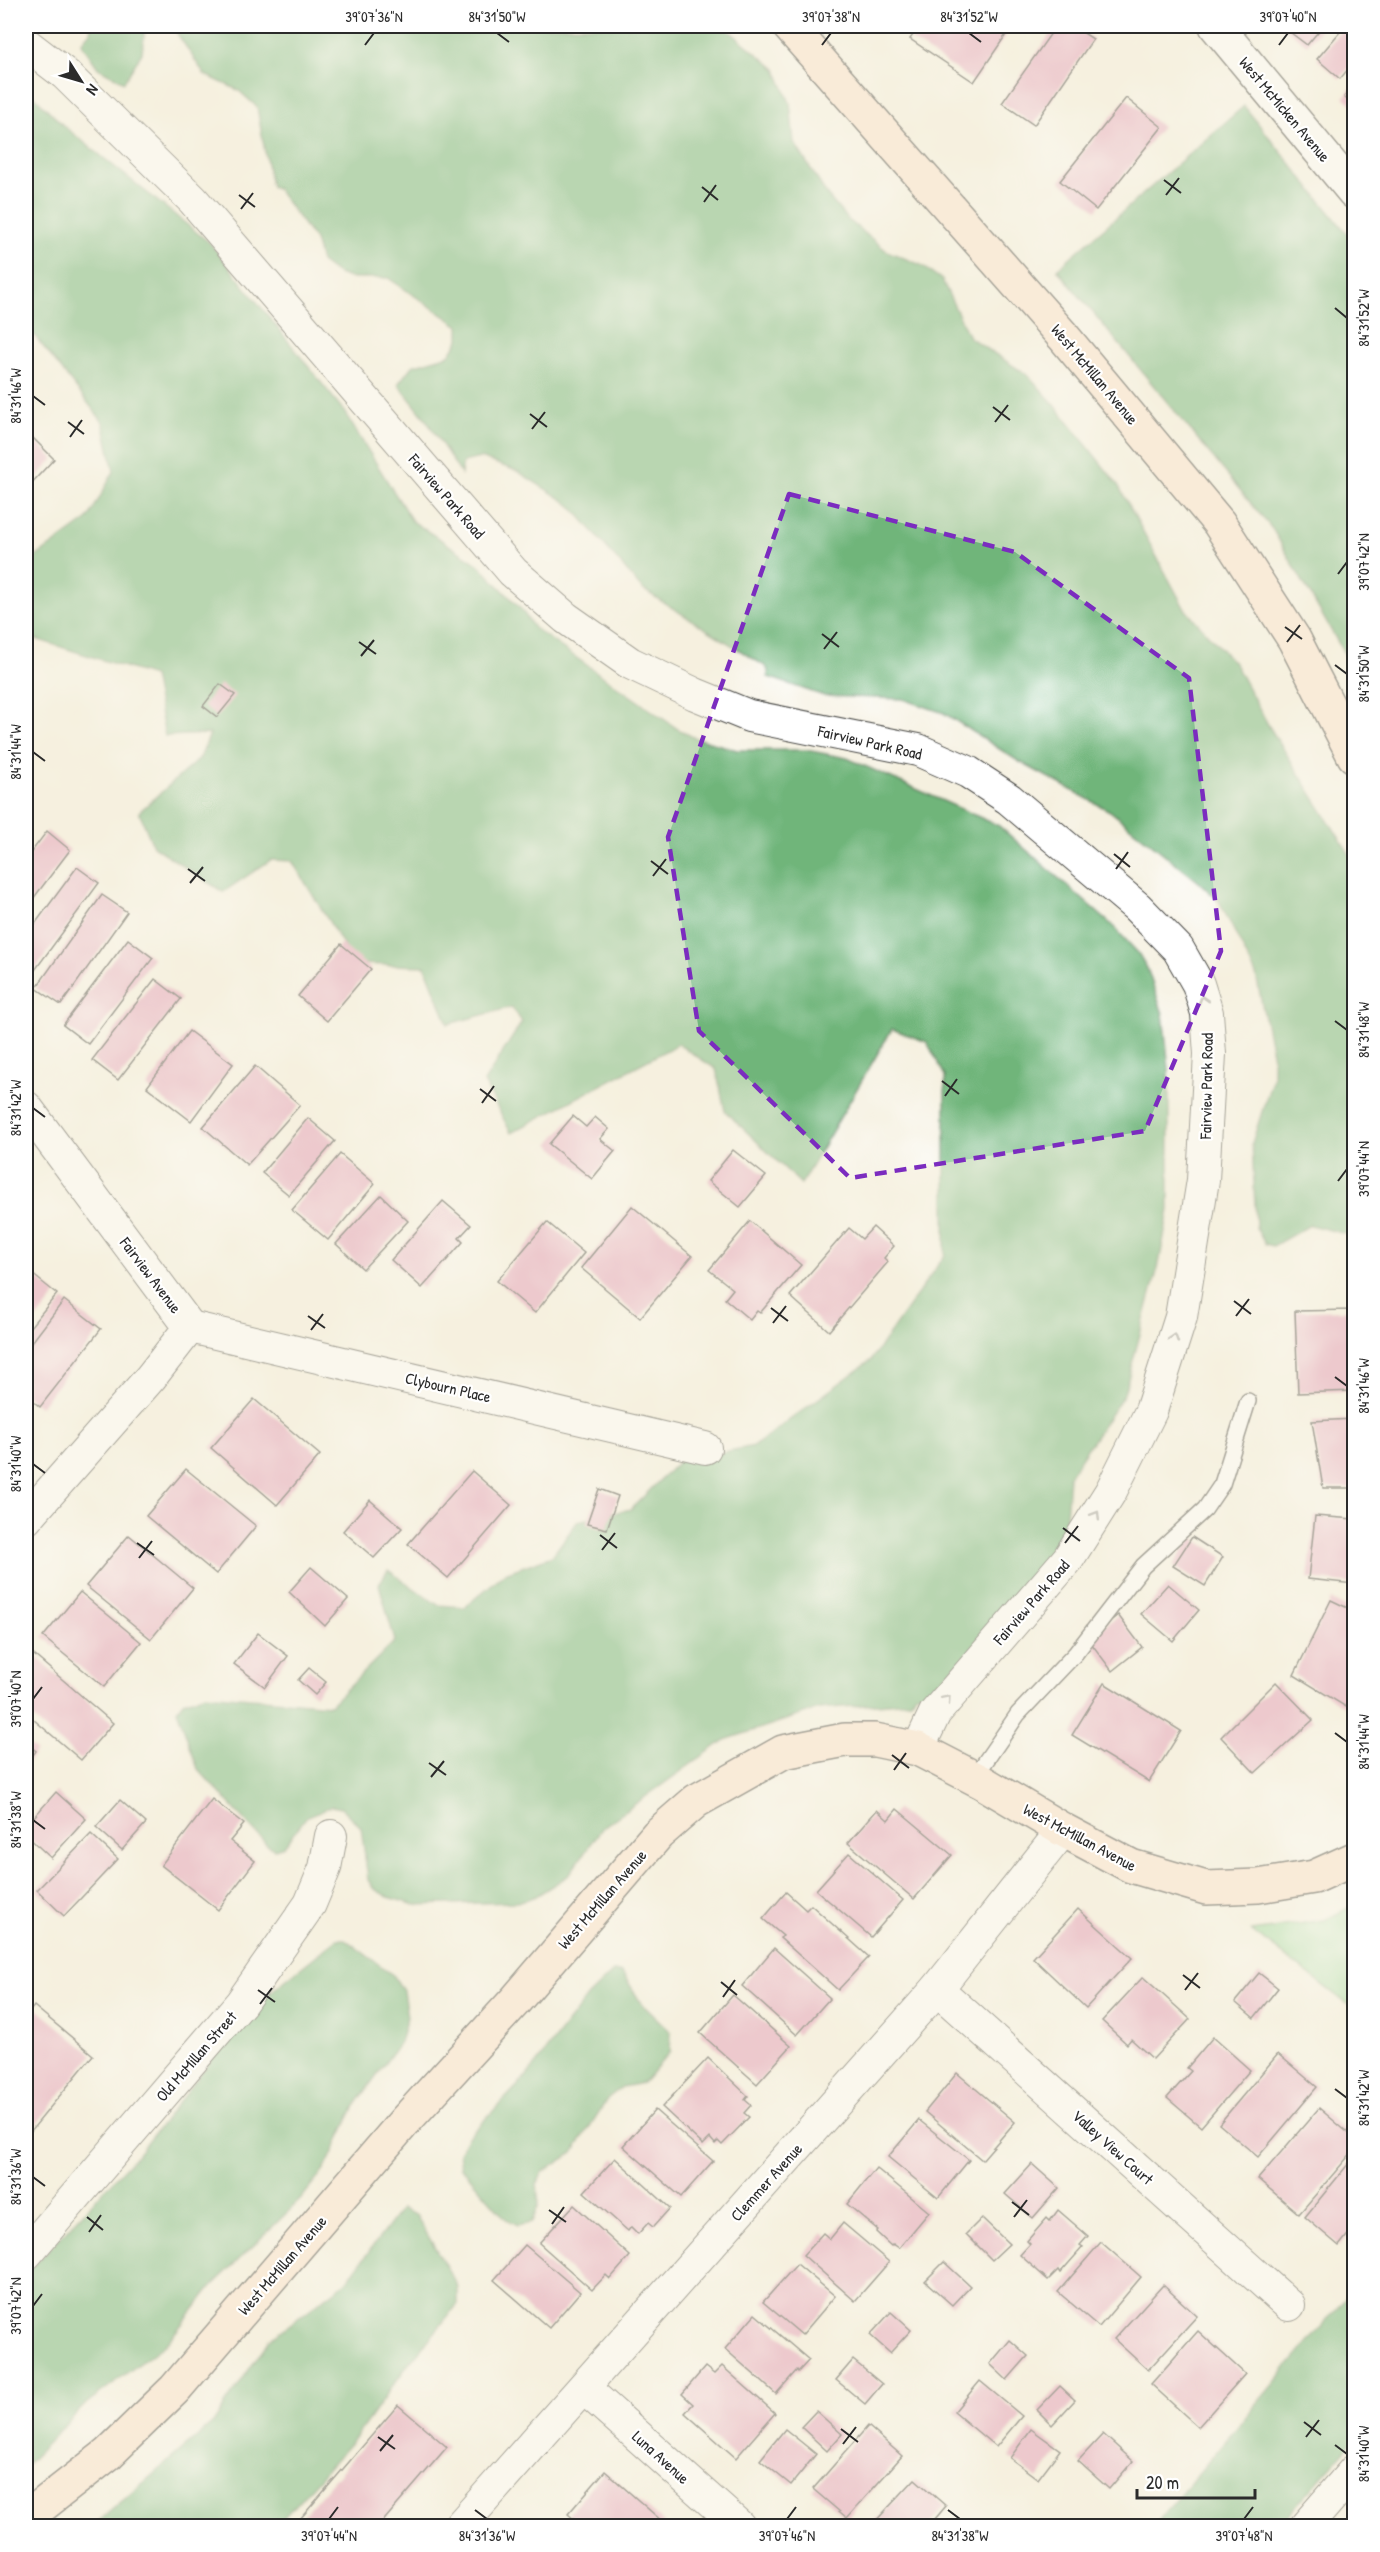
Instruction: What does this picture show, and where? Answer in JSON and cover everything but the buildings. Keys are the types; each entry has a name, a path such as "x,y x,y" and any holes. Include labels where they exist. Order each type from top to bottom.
{"main road":[{"name":"West McMillan Avenue","path":"789,26 1063,336 1219,522 1294,639 1354,756"},
{"name":"West McMillan Avenue","path":"26,2518 108,2454 175,2389 405,2121 515,2001 658,1834 696,1801 783,1752 845,1740 875,1740 918,1749 1131,1866 1206,1888 1258,1887 1314,1877 1354,1859"}],"street":[{"name":"West McMicken Avenue","path":"1216,26 1354,192"},
{"name":"Fairview Park Road","path":"26,44 65,74 193,200 513,572 566,618 630,663 749,716 918,750 968,772 1009,799 1137,907 1178,949 1198,984 1207,1013 1210,1054 1203,1180 1181,1317 1151,1411 1111,1491 1068,1559 935,1713 918,1749"},
{"name":"Fairview Avenue","path":"26,1107 190,1327 151,1377 26,1519"},
{"name":"Clybourn Place","path":"190,1327 705,1448"},
{"name":"Clemmer Avenue","path":"460,2526 937,1989 1063,1830"},
{"name":"Old McMillan Street","path":"26,2254 241,2003 310,1904 325,1868 331,1836"},
{"name":"Valley View Court","path":"937,1989 1289,2305"},
{"name":"Luna Avenue","path":"584,2388 739,2526"},
{"path":"1306,2526 1354,2471"}],"lane":[{"path":"974,1778 1018,1714 1075,1654 1143,1566 1205,1509 1222,1484 1248,1401"}],"highlighted area":[{"path":"789,494 1015,552 1189,678 1221,951 1145,1131 850,1178 699,1031 668,837"}],"green space":[{"path":"91,26 145,26 142,53 124,82 98,68 81,43 90,32"},
{"path":"172,26 708,26 728,30 776,69 790,103 794,142 827,195 846,218 887,251 921,265 942,280 969,337 1029,376 1054,404 1118,485 1185,609 1235,664 1270,728 1354,861 1354,1236 1310,1225 1273,1246 1265,1244 1256,1228 1252,1143 1273,1077 1273,1058 1256,975 1219,901 1199,882 1110,811 1018,761 944,713 903,699 824,696 768,677 768,670 765,666 642,589 572,507 517,471 480,458 463,462 461,474 425,418 398,384 412,366 449,355 459,340 459,326 388,278 349,278 336,273 321,262 315,240 277,189 271,187 257,107 238,90 205,75"},
{"path":"26,88 65,127 210,243 343,410 412,521 478,564 521,609 534,628 678,729 693,737 737,750 806,750 847,758 999,826 1112,925 1138,953 1147,968 1163,1014 1169,1069 1169,1210 1159,1264 1124,1394 1069,1476 1065,1533 1016,1605 977,1647 926,1693 916,1694 911,1701 819,1709 725,1740 603,1827 568,1876 536,1896 517,1902 415,1905 388,1897 373,1888 368,1880 361,1827 341,1808 332,1806 307,1816 284,1846 275,1849 267,1845 198,1769 177,1710 183,1702 206,1694 330,1705 395,1641 379,1584 388,1570 438,1605 465,1607 505,1573 552,1556 578,1521 631,1509 679,1461 754,1446 871,1360 945,1255 945,1076 927,1042 892,1029 801,1184 725,1111 716,1069 678,1044 511,1133 484,1082 522,1022 512,1007 448,1024 425,966 355,964 292,861 271,860 223,892 153,846 139,812 200,758 210,734 165,736 153,676 26,636 26,564 88,519 114,471 103,422 26,325"},
{"path":"1244,106 1354,242 1354,670 1273,530 1057,269"},
{"path":"1354,1905 1354,2009 1252,1931 1325,1920"},
{"path":"337,1939 345,1939 394,1976 403,1991 407,2017 400,2042 355,2106 325,2169 301,2199 212,2286 167,2343 87,2403 26,2465 26,2274 142,2149 237,2027 268,1994"},
{"path":"613,1972 622,1972 641,2003 671,2032 670,2052 643,2083 622,2087 608,2098 573,2153 543,2172 537,2185 539,2204 532,2222 518,2225 506,2219 461,2167 459,2153 467,2138 526,2077 588,1996"},
{"path":"401,2209 416,2215 458,2287 458,2304 407,2366 356,2437 276,2526 93,2526 213,2423 269,2340 346,2282"},
{"path":"1354,2288 1354,2440 1278,2526 1154,2526"}]}
